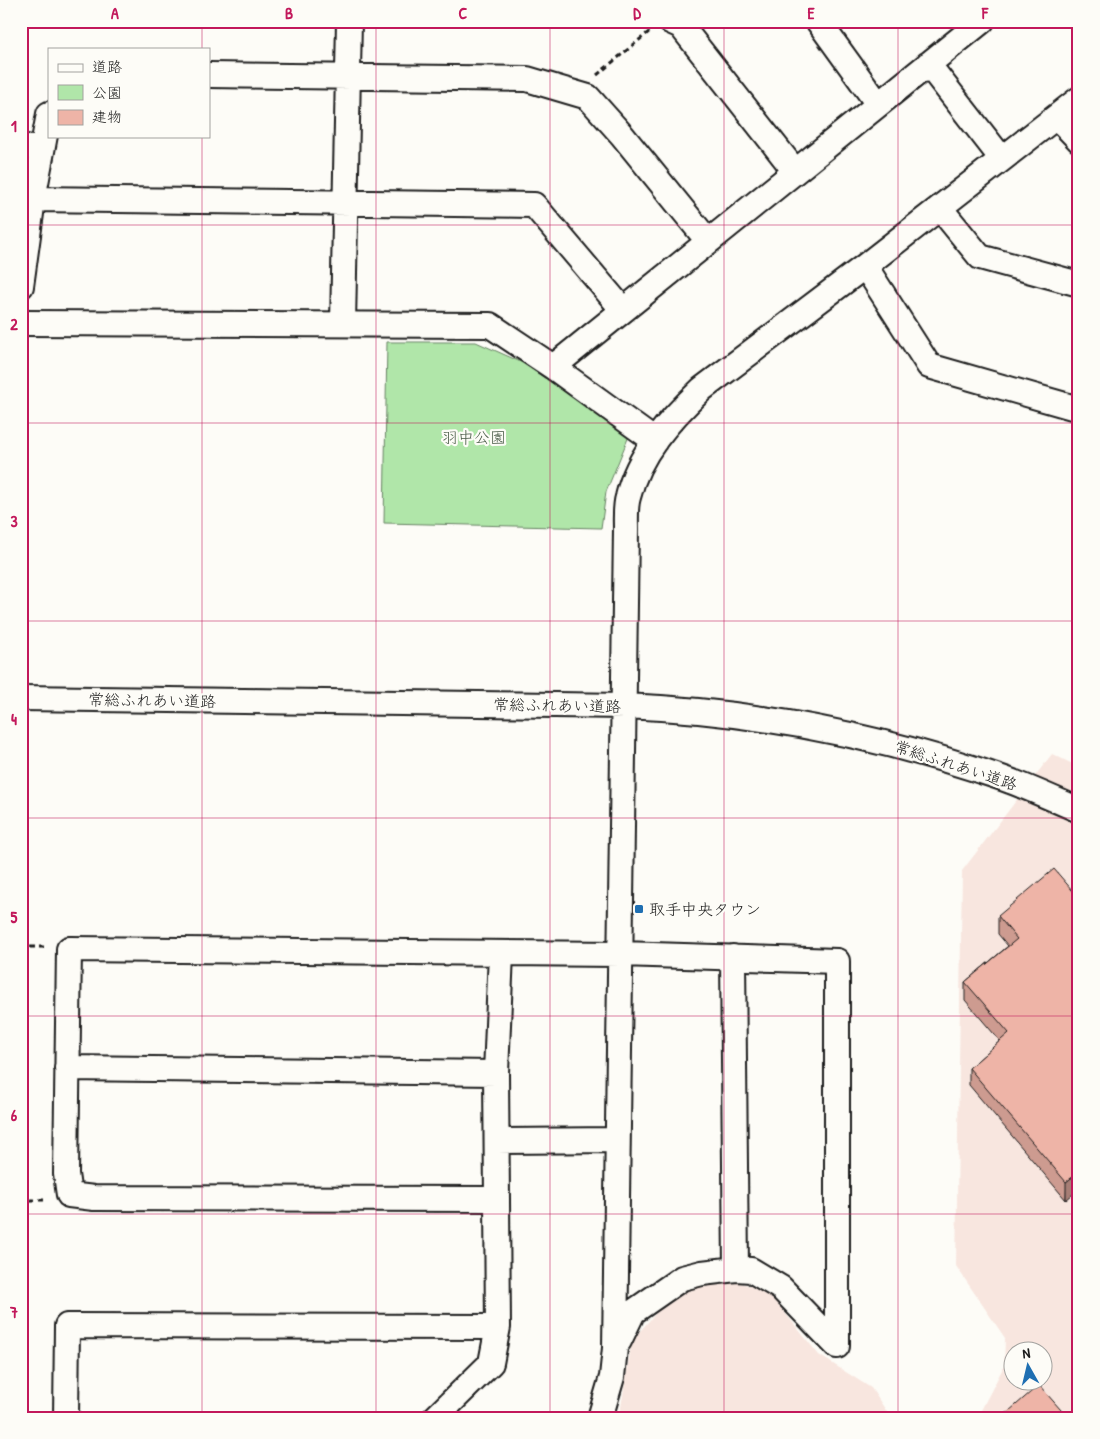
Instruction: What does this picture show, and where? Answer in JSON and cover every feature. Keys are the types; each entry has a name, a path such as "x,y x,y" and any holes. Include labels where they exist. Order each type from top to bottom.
{"street":[{"path":"343,324 349,21"},
{"path":"818,21 878,104"},
{"path":"663,24 681,26 795,171"},
{"path":"553,367 928,64 973,24"},
{"path":"928,64 1002,159"},
{"path":"210,75 527,79 576,93 588,97 622,135 708,241"},
{"path":"600,1418 612,1377 615,1348 627,499 636,470 655,441 678,412 702,390 1079,99"},
{"path":"21,286 33,199 32,148 48,116"},
{"path":"1057,117 1079,140"},
{"path":"33,199 534,205 623,310"},
{"path":"940,208 980,257 1079,284"},
{"path":"865,266 929,366 1079,409"},
{"path":"21,323 490,325 553,367 655,441"},
{"name":"常総ふれあい道路","path":"21,698 624,706 734,713 801,724 905,747 1004,778 1079,810"},
{"path":"497,1199 94,1198 69,1195 66,1174 69,949 621,954 837,961 837,1346 781,1288 751,1270 736,1270 702,1272 682,1278 633,1312 615,1348"},
{"path":"435,1418 491,1363 498,1327 496,1073 502,953"},
{"path":"733,957 736,1270"},
{"path":"68,1068 496,1073"},
{"path":"497,1141 617,1140"},
{"path":"66,1418 67,1326 498,1327"}],"path":[{"path":"576,93 663,24"},
{"path":"21,947 47,947"},
{"path":"21,1200 54,1200"}],"shaded area":[{"path":"1052,754 1079,767 1079,1418 977,1418 1002,1370 1002,1392 1052,1392 1052,1342 1005,1342 1005,1338 956,1266 962,871"},
{"path":"705,1281 736,1281 769,1293 819,1355 871,1388 891,1418 617,1418 621,1407 632,1340 665,1303"}],"green space":[{"name":"羽中公園","path":"387,342 476,342 523,363 629,436 606,492 601,528 384,523"}],"building":[{"path":"1054,869 1079,898 1079,1172 1066,1182 969,1068 1009,1033 965,982 1017,939 998,916"},
{"path":"1031,1392 1045,1392 1068,1418 1001,1418"}],"place":[{"name":"取手中央タウン","path":"639,909"}]}
